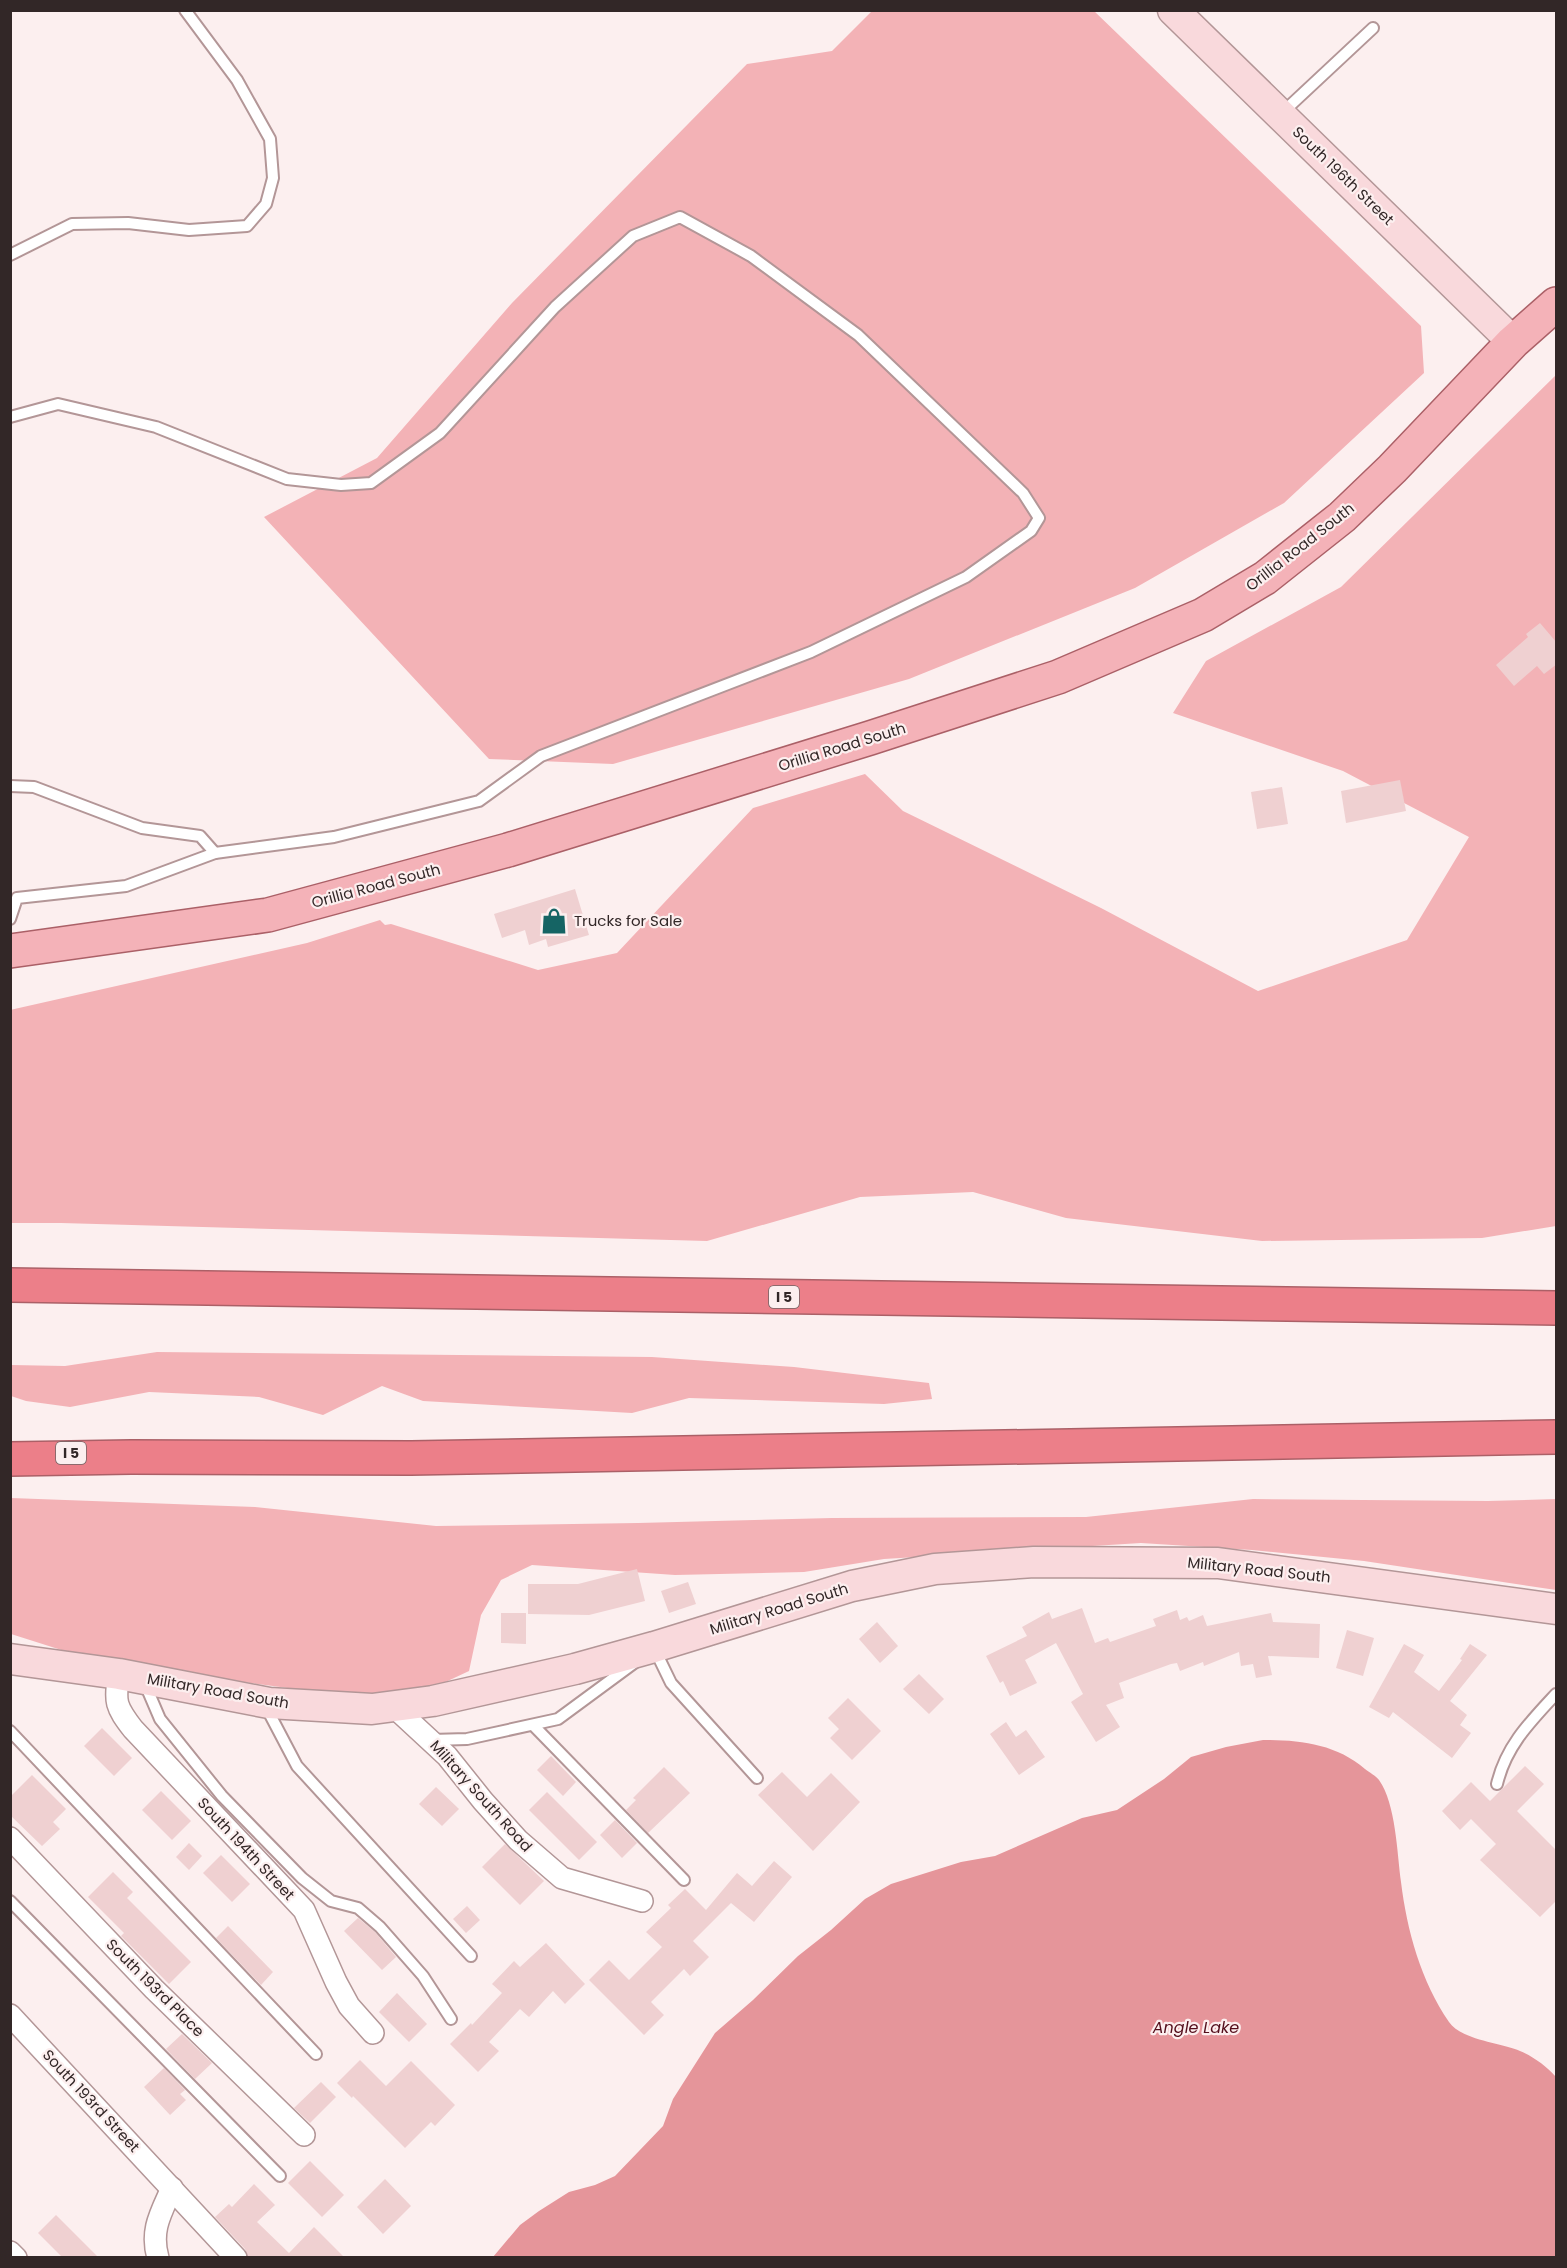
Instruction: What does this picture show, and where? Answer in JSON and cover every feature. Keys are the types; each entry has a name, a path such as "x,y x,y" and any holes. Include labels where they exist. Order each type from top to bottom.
{"highway":[{"name":"I 5","path":"10,1285 1557,1308"},
{"name":"I 5","path":"10,1448 131,1457 423,1458 1557,1437"},
{"path":"10,1459 131,1457"}],"main road":[{"name":"South 196th Street","path":"1173,10 1513,342"},
{"name":"Orillia Road South","path":"10,951 268,915 508,850 859,742 1058,677 1203,615 1265,578 1342,517 1392,469 1513,342 1551,318"},
{"name":"Military Road South","path":"10,1659 130,1676 263,1702 372,1709 433,1701 502,1687 654,1647 852,1586 935,1569 1034,1562 1218,1563 1557,1609"}],"street":[{"name":"South 194th Street","path":"130,1676 115,1694 117,1708 133,1730 304,1910 349,2006 373,2033"},
{"name":"Military South Road","path":"393,1706 447,1756 483,1802 518,1840 562,1878 642,1901"},
{"name":"South 193rd Place","path":"10,1838 154,1989 304,2135"},
{"name":"South 193rd Street","path":"10,2015 236,2258"},
{"path":"158,2258 154,2233 172,2188"},
{"path":"10,2252 15,2258"}],"lane":[{"path":"10,255 72,224 128,223 189,230 247,226 266,204 273,178 270,139 237,80 185,10"},
{"path":"1280,115 1373,28"},
{"path":"10,417 58,404 156,427 287,479 341,485 371,483 440,433 555,307 633,236 680,217 751,256 858,335 1023,493 1040,518 1031,531 966,577 811,651 541,756 479,801 334,837 215,854 126,886 17,898 10,919"},
{"path":"10,786 34,787 142,828 200,836 215,854"},
{"path":"430,1740 467,1739 558,1719 654,1647 671,1683 757,1778"},
{"path":"130,1676 160,1719 222,1796 302,1878 331,1901 358,1908 380,1927 423,1976 451,2019"},
{"path":"1497,1784 1501,1767 1520,1733 1557,1694"},
{"path":"263,1702 297,1766 471,1956"},
{"path":"533,1725 684,1880"},
{"path":"10,1731 316,2054"},
{"path":"10,1901 280,2176"}],"shaded area":[{"path":"872,11 1094,11 1421,326 1424,373 1284,503 1135,588 909,679 613,764 489,759 264,517 377,458 512,303 747,64 832,51"},
{"path":"1556,375 1556,1226 1482,1238 1262,1241 1066,1218 973,1192 860,1197 707,1241 11,1223 10,1010 307,943 380,920 385,925 391,924 538,970 617,953 753,808 865,774 903,811 1101,908 1258,991 1407,940 1469,837 1343,771 1173,713 1206,661 1341,587"},
{"path":"157,1352 652,1357 794,1367 929,1383 932,1399 884,1404 689,1398 632,1413 423,1401 382,1386 323,1415 259,1397 149,1392 70,1407 26,1401 11,1396 11,1365 65,1366"},
{"path":"11,1498 255,1507 436,1526 832,1518 1086,1517 1253,1499 1488,1501 1556,1499 1556,1590 1364,1561 1252,1550 1141,1543 884,1559 804,1572 675,1575 532,1565 501,1580 481,1615 469,1671 437,1686 348,1696 213,1678 74,1654 11,1634"}],"water":[{"name":"Angle Lake","path":"1263,1740 1290,1741 1330,1749 1354,1761 1378,1779 1385,1790 1392,1815 1411,1937 1423,1973 1439,2006 1449,2022 1463,2033 1525,2053 1540,2062 1556,2077 1556,2257 493,2257 520,2225 539,2211 569,2192 595,2185 615,2176 663,2126 673,2099 715,2033 798,1956 865,1899 891,1884 961,1862 995,1856 1082,1818 1117,1810 1164,1779 1191,1757"}],"building":[{"path":"1540,623 1557,643 1557,664 1544,674 1537,666 1514,686 1496,665 1528,637 1526,634"},
{"path":"1400,780 1406,811 1346,823 1341,791"},
{"path":"1282,787 1288,824 1257,829 1251,792"},
{"path":"575,889 589,935 548,947 546,939 529,945 525,930 502,938 494,914"},
{"path":"637,1569 645,1601 589,1615 528,1614 528,1584 578,1584"},
{"path":"688,1582 696,1604 669,1613 661,1591"},
{"path":"1082,1608 1095,1643 1108,1638 1110,1642 1156,1626 1153,1619 1177,1610 1180,1620 1187,1617 1189,1621 1203,1615 1207,1626 1271,1613 1273,1622 1320,1624 1319,1658 1268,1656 1272,1675 1256,1678 1253,1664 1241,1666 1239,1652 1204,1666 1203,1662 1180,1671 1177,1663 1171,1664 1119,1683 1124,1698 1106,1705 1120,1727 1096,1742 1071,1702 1083,1694 1056,1643 1025,1660 1037,1683 1010,1696 1003,1681 1000,1683 986,1656 1027,1636 1022,1627 1049,1612 1052,1619"},
{"path":"501,1613 526,1613 526,1644 501,1643"},
{"path":"877,1622 898,1646 880,1663 859,1639"},
{"path":"1347,1630 1374,1638 1363,1676 1336,1668"},
{"path":"1404,1644 1424,1655 1414,1672 1439,1691 1462,1660 1460,1659 1470,1644 1487,1655 1450,1701 1467,1715 1460,1725 1471,1733 1452,1758 1393,1712 1389,1718 1369,1707"},
{"path":"919,1674 944,1699 929,1714 903,1689"},
{"path":"848,1698 881,1731 852,1760 830,1738 839,1729 828,1718"},
{"path":"1006,1722 1016,1737 1026,1730 1045,1757 1019,1775 990,1734"},
{"path":"102,1728 132,1758 114,1776 84,1746"},
{"path":"551,1756 576,1782 563,1796 537,1770"},
{"path":"1525,1766 1544,1784 1517,1811 1557,1851 1557,1900 1540,1917 1480,1860 1496,1844 1471,1819 1460,1830 1442,1811 1471,1782 1490,1801"},
{"path":"664,1767 690,1793 648,1833 626,1810 636,1800 633,1798"},
{"path":"782,1772 807,1797 831,1773 860,1802 813,1851 758,1795"},
{"path":"32,1775 66,1809 53,1822 60,1829 42,1846 10,1815 10,1797"},
{"path":"436,1787 459,1809 442,1826 419,1804"},
{"path":"161,1791 191,1821 172,1840 142,1810"},
{"path":"547,1792 597,1842 579,1860 529,1810"},
{"path":"615,1820 637,1843 622,1858 600,1835"},
{"path":"189,1843 202,1856 189,1870 176,1857"},
{"path":"505,1844 544,1881 520,1905 482,1867"},
{"path":"221,1855 250,1884 232,1902 203,1873"},
{"path":"774,1861 792,1877 754,1922 731,1903 693,1941 709,1957 690,1976 684,1969 651,2002 664,2015 644,2035 589,1980 609,1960 629,1980 662,1947 646,1932 671,1908 668,1905 685,1889 706,1910 737,1873 752,1886"},
{"path":"113,1872 133,1892 127,1898 191,1962 169,1984 121,1936 124,1933 88,1897"},
{"path":"467,1906 480,1920 466,1933 453,1919"},
{"path":"358,1918 375,1932 396,1957 382,1970 344,1931"},
{"path":"228,1926 273,1972 261,1985 216,1938"},
{"path":"546,1943 585,1984 565,2004 553,1991 529,2017 520,2009 489,2042 499,2051 478,2072 450,2044 471,2023 472,2025 502,1993 492,1984 514,1961 520,1967"},
{"path":"397,1993 427,2024 409,2042 379,2012"},
{"path":"182,2034 212,2063 195,2079 166,2049"},
{"path":"360,2060 386,2086 411,2061 455,2105 435,2126 431,2122 405,2148 337,2083"},
{"path":"164,2068 185,2090 180,2094 186,2100 170,2115 144,2087"},
{"path":"321,2082 336,2097 310,2123 294,2108"},
{"path":"310,2161 344,2195 322,2217 288,2183"},
{"path":"385,2179 411,2206 383,2234 357,2207"},
{"path":"254,2184 275,2205 257,2222 289,2253 314,2227 345,2258 248,2258 245,2249 215,2217 229,2204 232,2207"},
{"path":"56,2215 99,2258 63,2258 38,2233"}],"place":[{"name":"Trucks for Sale","path":"554,921"}]}
